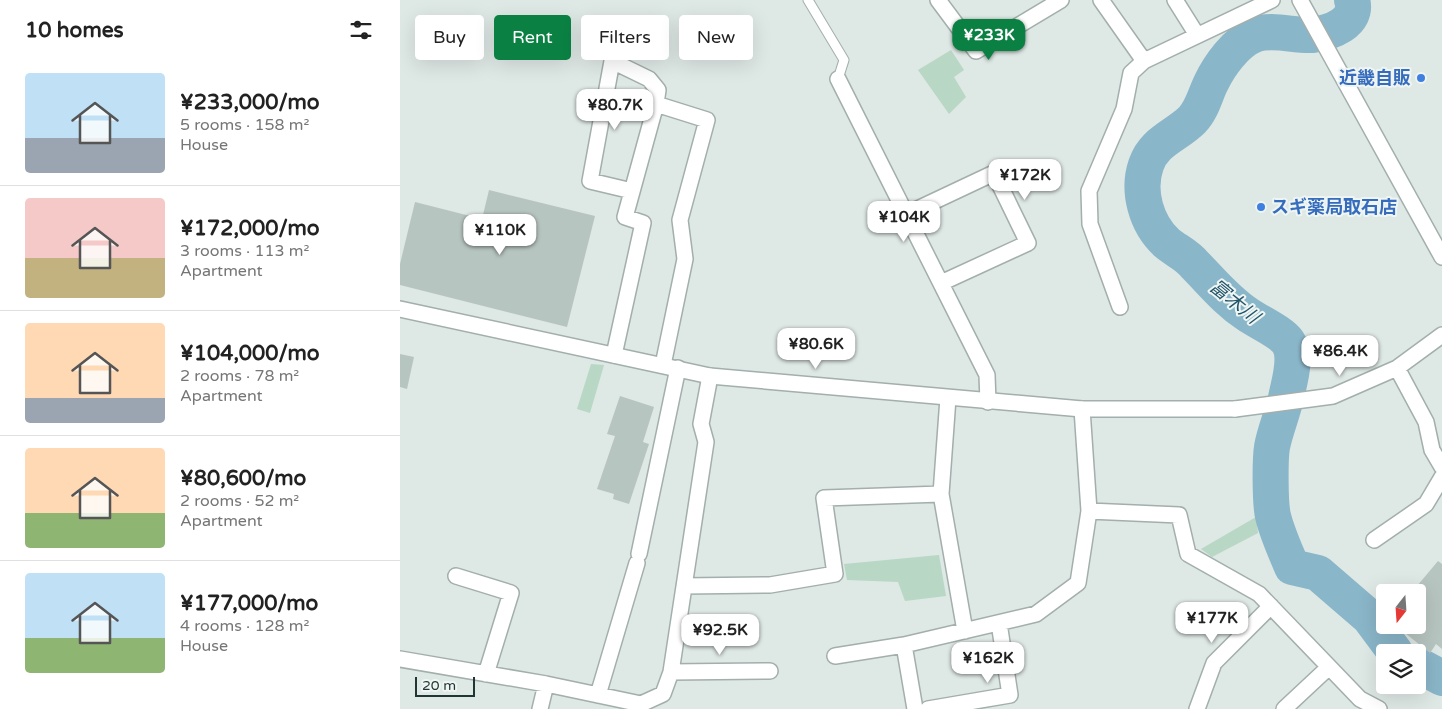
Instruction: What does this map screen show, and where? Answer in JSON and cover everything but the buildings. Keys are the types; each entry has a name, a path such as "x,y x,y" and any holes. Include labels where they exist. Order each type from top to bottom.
{"street":[{"path":"938,0 976,51 1061,0"},
{"path":"1101,0 1144,62"},
{"path":"1175,0 1197,35"},
{"path":"1120,307 1090,224 1089,191 1124,109 1131,73 1144,62 1272,0"},
{"path":"1300,0 1437,235 1442,257"},
{"path":"614,355 643,224 625,217 632,192 656,104 658,90 649,79 612,61 590,181 632,192"},
{"path":"838,79 987,375 988,402"},
{"path":"598,695 638,559 670,367 685,259 680,220 707,120 656,104"},
{"path":"907,214 994,173 1028,243 941,283"},
{"path":"400,309 710,376 1082,409 1236,409 1333,396 1397,368 1442,334"},
{"path":"1397,368 1426,422 1432,450 1442,467"},
{"path":"400,659 546,684 641,704 663,694 671,672 706,442 701,424 710,376"},
{"path":"948,398 941,494 965,630"},
{"path":"835,656 904,645 1036,614 1078,583 1088,511 1082,409"},
{"path":"1374,540 1426,504 1442,477"},
{"path":"684,586 770,585 835,574 824,498 941,494"},
{"path":"1088,511 1179,515 1188,554 1259,594 1360,699 1379,709"},
{"path":"456,576 511,593 486,674"},
{"path":"1197,709 1214,663 1271,606"},
{"path":"928,709 1010,695 999,623"},
{"path":"904,645 915,709"},
{"path":"1284,709 1329,667"},
{"path":"671,672 770,671"},
{"path":"540,709 546,684"}],"lane":[{"path":"808,0 844,60 838,79"}],"green space":[{"path":"951,50 964,70 954,77 966,97 949,114 918,70"},
{"path":"591,364 604,365 590,413 577,409"},
{"path":"1256,517 1258,533 1212,557 1201,549"},
{"path":"939,555 946,596 905,601 898,582 847,580 844,564"}],"waterway":[{"name":"富木川","path":"1352,0 1353,8 1347,21 1327,32 1312,35 1268,32 1254,35 1241,43 1223,62 1214,76 1201,107 1192,120 1154,150 1143,175 1143,196 1149,217 1167,243 1191,261 1239,309 1269,327 1288,342 1291,348 1292,370 1271,453 1271,502 1281,542 1292,567 1318,573 1369,617 1389,644"},
{"name":"富木川","path":"1426,669 1442,678"}],"place":[{"name":"近畿自販","path":"1421,78"},
{"name":"スギ薬局取石店","path":"1261,207"}]}
